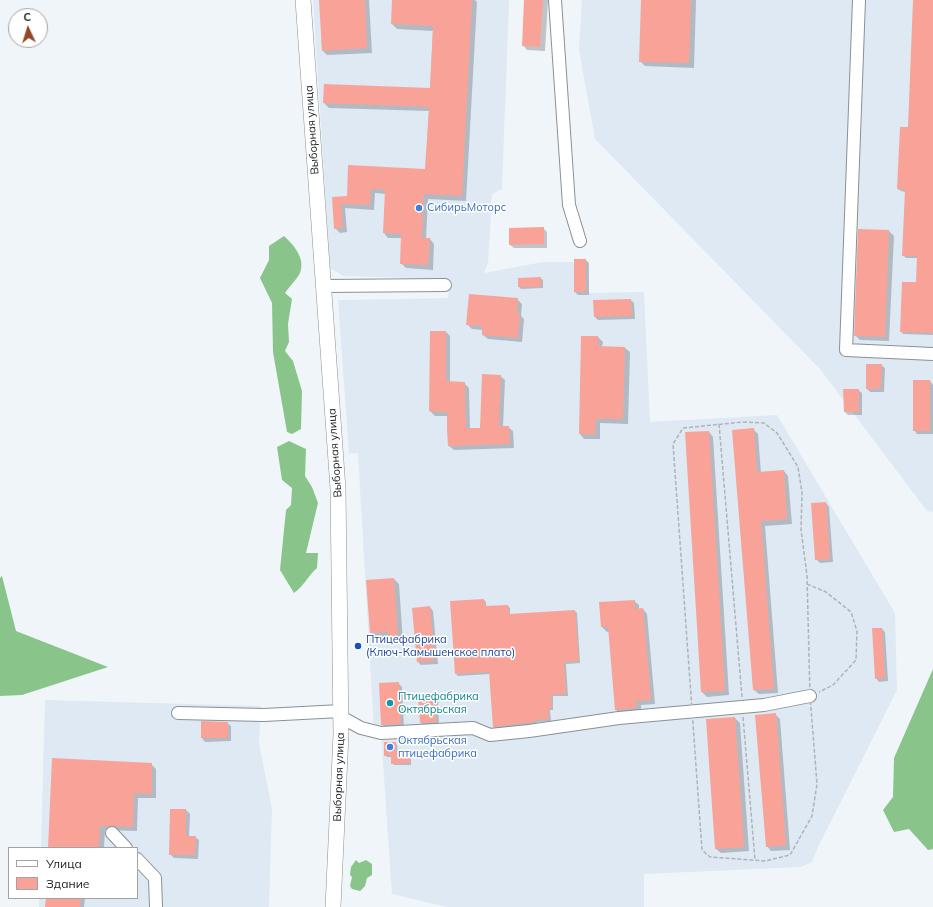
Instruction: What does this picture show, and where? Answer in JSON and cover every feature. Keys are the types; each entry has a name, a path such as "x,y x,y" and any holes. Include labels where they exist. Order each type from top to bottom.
{"main road":[{"name":"Выборная улица","path":"302,0 338,489 341,714 333,907"}],"lane":[{"path":"555,0 569,205 580,241"},
{"path":"859,0 846,350 933,354"},
{"path":"323,286 445,285"},
{"path":"178,713 264,715 341,714 361,728 381,733 474,728 490,735 619,718 764,704 810,696"},
{"path":"112,833 125,847"},
{"path":"138,860 155,878 156,907"}],"path":[{"path":"742,422 764,423 777,433 798,467 802,493 801,529 807,584 810,696 817,784 812,816 790,855 765,860 710,857 702,850 673,444 683,428 742,422"},
{"path":"719,424 755,860"},
{"path":"807,584 826,592 850,612 857,631 856,660 834,685 810,696"}],"shaded area":[{"path":"313,0 509,0 502,189 492,194 488,264 484,273 543,262 588,262 589,293 644,292 650,422 777,415 895,613 897,690 818,847 812,862 801,867 644,874 644,907 447,907 392,894 381,733 374,730 358,453 349,454 338,300 448,298 450,279 343,276 330,268"},
{"path":"582,0 933,0 933,512 927,511 820,369 595,139 579,50"},
{"path":"45,700 261,706 259,743 272,809 269,907 39,907 39,899 138,899 138,847 41,847"}],"green space":[{"path":"284,236 295,248 301,264 299,275 285,293 292,299 288,324 289,342 285,351 293,361 302,391 301,429 292,434 287,432 273,352 272,303 260,278 269,260 269,246"},
{"path":"289,441 306,449 305,476 312,487 318,503 306,553 318,553 317,568 294,593 280,570 286,510 291,505 292,488 282,480 277,447"},
{"path":"2,576 16,631 108,667 22,695 0,696 0,578"},
{"path":"933,669 933,849 928,850 909,829 894,832 883,810 893,797 894,758"},
{"path":"356,860 359,863 366,860 372,864 372,875 367,878 365,886 360,891 352,889 350,886 352,877 350,875 351,867"}],"building":[{"path":"319,0 365,0 367,48 322,51"},
{"path":"392,0 472,0 462,196 424,194 422,238 430,238 428,265 400,264 401,234 383,233 385,190 371,189 370,205 341,204 343,228 334,229 332,197 347,196 348,165 425,169 429,107 323,103 324,84 430,88 433,26 391,24"},
{"path":"524,0 543,0 540,47 522,46"},
{"path":"641,0 691,0 689,63 639,62"},
{"path":"913,0 933,0 933,333 900,332 902,282 916,282 917,256 902,256 905,190 897,189 900,127 908,127"},
{"path":"544,227 544,244 509,245 509,228"},
{"path":"858,229 889,230 885,337 854,336"},
{"path":"574,259 586,259 586,292 574,292"},
{"path":"541,277 541,287 518,287 518,278"},
{"path":"469,294 518,298 517,313 520,313 518,338 482,335 482,326 466,325"},
{"path":"631,299 632,316 594,317 593,300"},
{"path":"430,331 446,331 446,381 465,382 466,428 480,428 482,374 501,375 499,426 509,426 510,444 448,446 447,412 429,411"},
{"path":"581,336 598,336 598,346 625,347 623,419 596,419 595,435 579,434"},
{"path":"866,364 882,364 881,389 866,389"},
{"path":"913,380 930,380 930,431 913,431"},
{"path":"843,389 859,389 859,412 844,412"},
{"path":"754,428 757,472 784,470 787,519 761,521 774,689 753,690 732,430"},
{"path":"709,431 725,691 701,692 685,432"},
{"path":"826,502 830,559 815,560 811,503"},
{"path":"394,578 398,637 389,638 388,632 370,633 366,580"},
{"path":"484,599 485,606 508,605 509,614 575,610 579,661 564,662 566,694 551,695 552,708 549,708 549,719 493,727 489,672 455,674 450,601"},
{"path":"635,600 635,609 643,608 651,700 636,701 637,708 615,710 608,627 601,627 599,602"},
{"path":"430,606 435,661 417,662 412,608"},
{"path":"872,628 882,628 885,678 875,679"},
{"name":"Птицефабрика Октябрьская","path":"399,682 401,724 381,725 379,683"},
{"path":"435,695 436,722 420,723 418,696"},
{"path":"776,713 786,845 766,847 755,715"},
{"path":"735,717 744,847 715,849 706,719"},
{"path":"201,721 228,722 228,738 201,738"},
{"path":"384,742 396,742 396,752 403,751 403,755 409,755 410,763 391,764 391,755 384,756"},
{"path":"52,758 152,763 152,794 134,793 133,827 100,826 99,847 48,847"},
{"path":"170,809 186,809 186,836 196,836 195,855 169,855"},
{"path":"46,899 81,899 80,907 45,907"}],"place":[{"name":"СибирьМоторс","path":"419,208"},
{"name":"Птицефабрика (Ключ-Камышенское плато)","path":"358,646"},
{"name":"Птицефабрика Октябрьская","path":"390,703"},
{"name":"Октябрьская птицефабрика","path":"390,747"}]}
